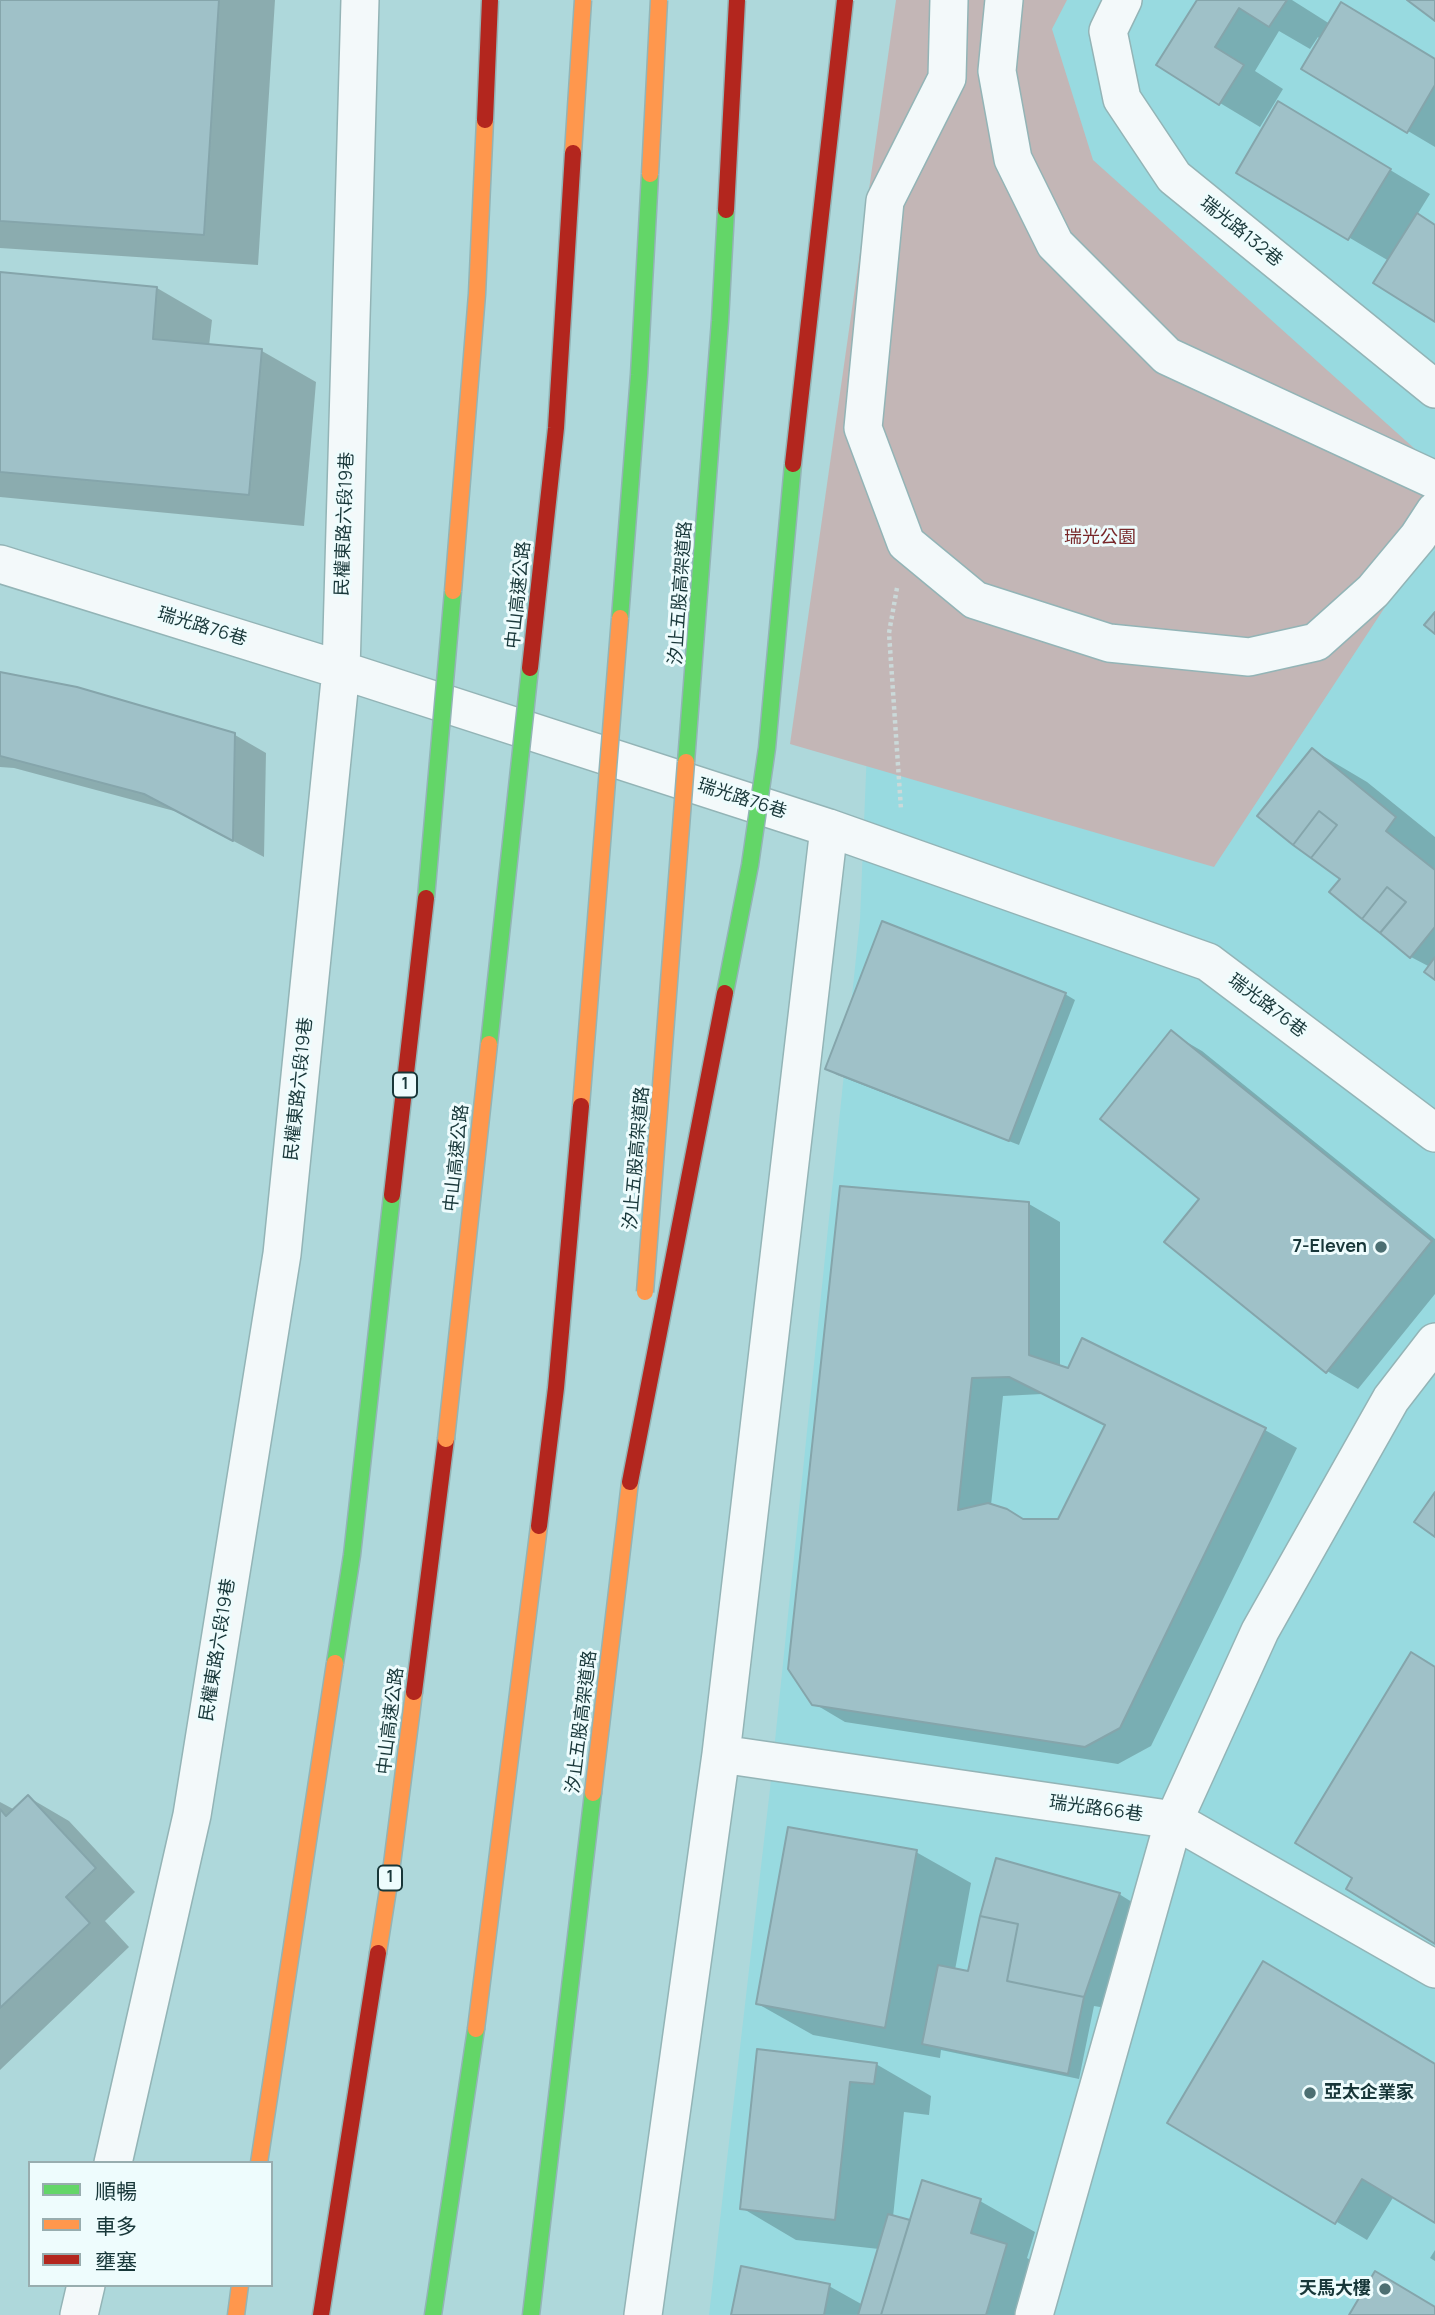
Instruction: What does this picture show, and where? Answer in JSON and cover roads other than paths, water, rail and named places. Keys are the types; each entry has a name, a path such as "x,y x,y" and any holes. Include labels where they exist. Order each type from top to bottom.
{"highway":[{"name":"1","path":"259,2161 352,1555 433,832 477,294 490,0"},
{"name":"中山高速公路","path":"321,2315 392,1864 446,1439 556,428 583,0"},
{"path":"433,2315 476,2029 556,1388 639,375 659,0"},
{"name":"汐止五股高架道路","path":"644,1303 720,321 737,0"},
{"path":"630,1482 750,865 767,748 794,450 845,0"},
{"name":"汐止五股高架道路","path":"531,2315 630,1482 641,1344"},
{"path":"236,2315 240,2287"}],"street":[{"name":"民權東路六段19巷","path":"113,2161 192,1815 280,1268 341,670 360,0"},
{"path":"949,0 947,78 885,201 863,428 906,543 975,600 1110,643 1249,657 1316,642 1373,592 1418,537 1435,511"},
{"path":"1004,0 997,71 1013,159 1055,244 1167,356 1435,480"},
{"name":"瑞光路132巷","path":"1116,16 1122,99 1174,177 1435,389"},
{"name":"瑞光路76巷","path":"0,564 341,670 829,828 1208,962 1435,1133"},
{"path":"643,2315 721,1754 829,828"},
{"path":"1034,2315 1174,1821 1260,1631 1391,1399 1435,1342"},
{"name":"瑞光路66巷","path":"721,1754 1174,1821 1435,1969"},
{"path":"79,2315 86,2287"}],"place":[{"name":"7-Eleven","path":"1381,1247"},
{"name":"亞太企業家","path":"1310,2093"},
{"name":"天馬大樓","path":"1385,2289"}],"park label":[{"name":"瑞光公園","path":"1100,538"}]}
